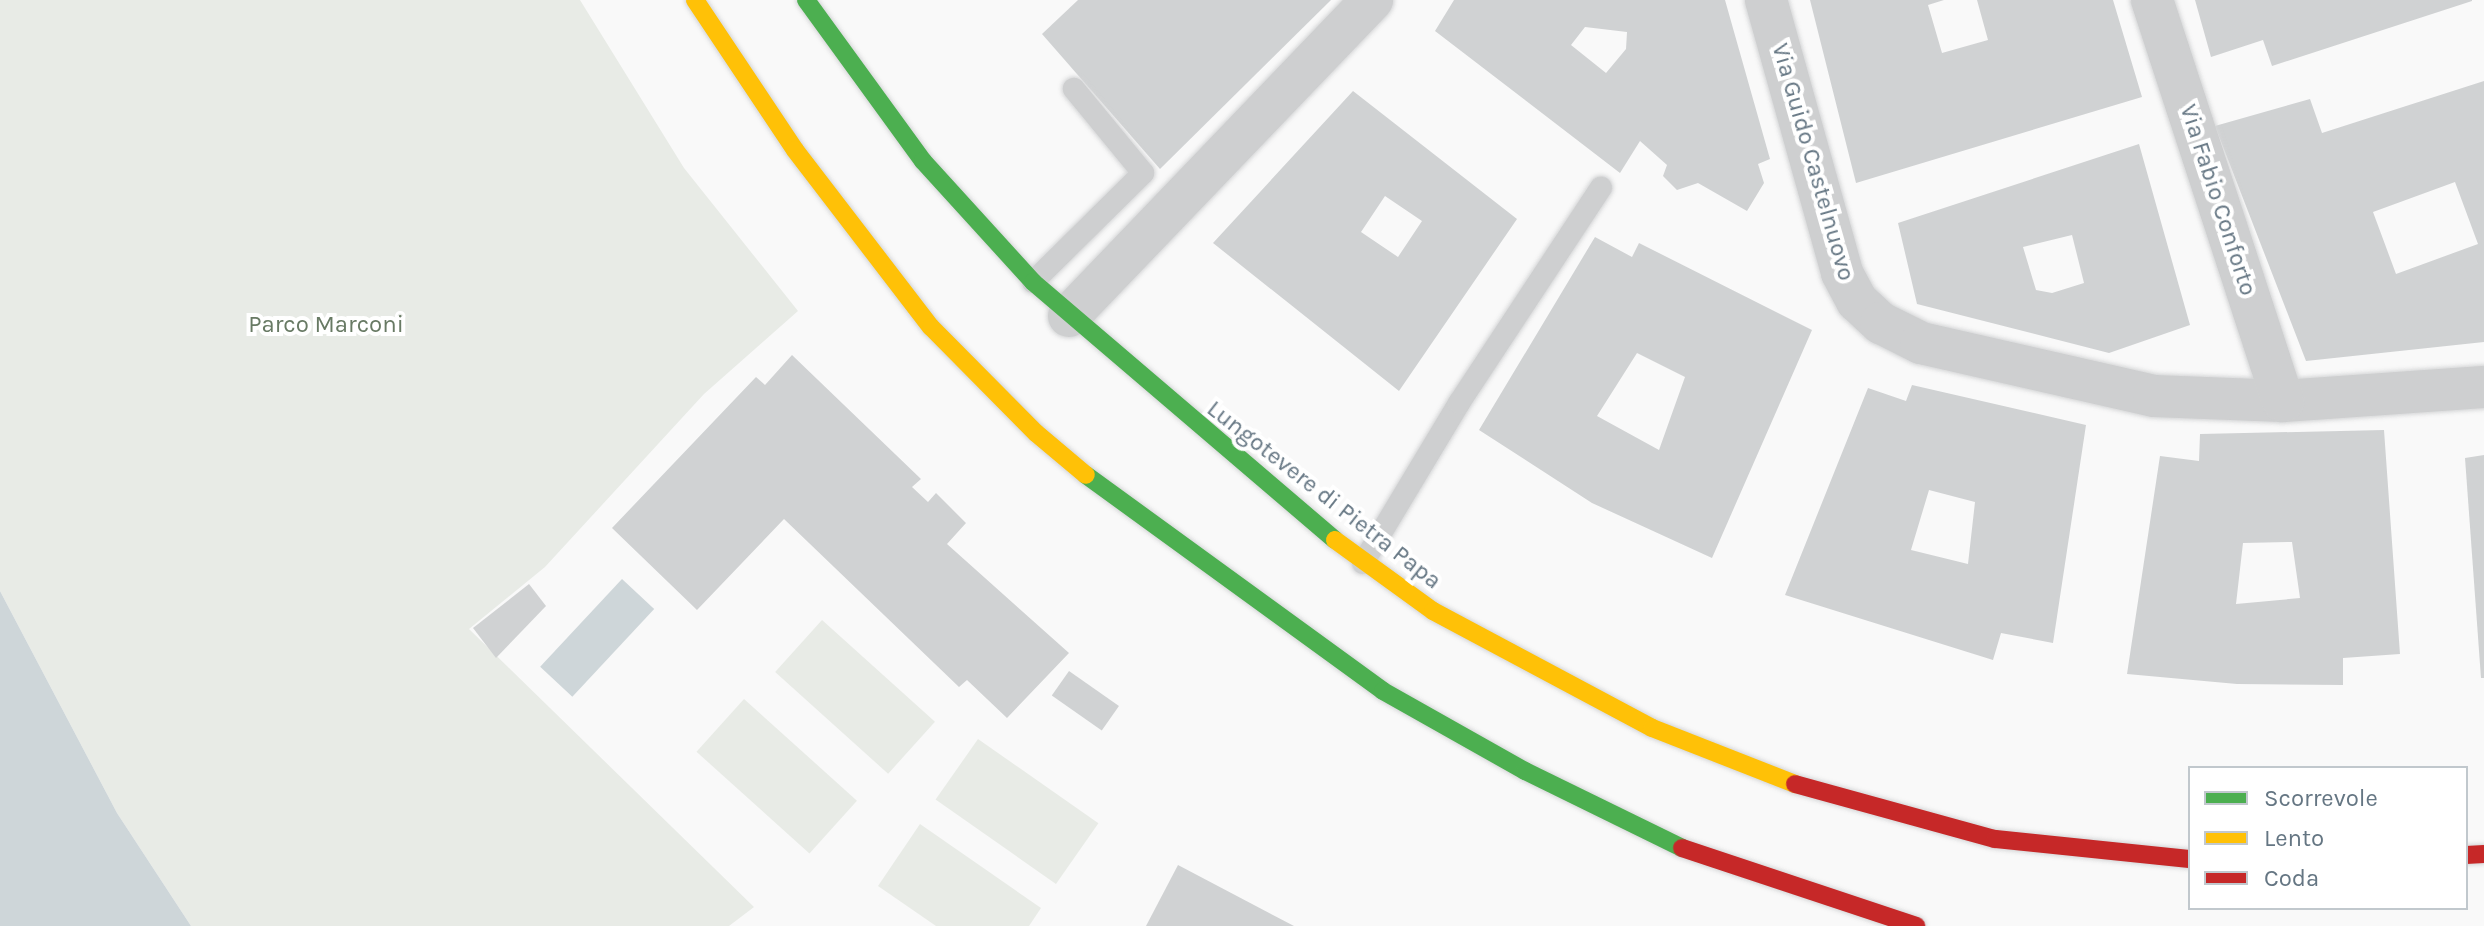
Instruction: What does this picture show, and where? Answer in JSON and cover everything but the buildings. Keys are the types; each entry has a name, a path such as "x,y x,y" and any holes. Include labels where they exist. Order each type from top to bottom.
{"street":[{"path":"695,0 795,150 931,327 1026,423 1127,509 1383,691 1525,771 1670,844 1799,891 1916,926"},
{"name":"Lungotevere di Pietra Papa","path":"806,0 923,161 1033,282 1069,316 1363,563 1433,611 1652,728 1758,773 1995,839 2188,859"},
{"path":"1069,316 1372,0"},
{"name":"Via Guido Castelnuovo","path":"1766,0 1842,273 1857,301 1881,323 1921,343 2130,393 2283,401 2484,387"},
{"name":"Via Fabio Conforto","path":"2152,0 2283,401"}],"lane":[{"path":"1033,282 1143,173 1074,89"},
{"path":"1363,563 1459,403 1601,188"}],"green space":[{"name":"Parco Marconi","path":"0,0 580,0 684,168 798,311 704,394 545,567 469,629 754,907 729,926 191,926 117,813 0,591"},
{"path":"822,620 935,722 888,774 775,672"},
{"path":"744,699 857,801 809,853 696,752"},
{"path":"978,739 1098,823 1056,884 936,800"},
{"path":"920,824 1041,908 1029,926 936,926 878,886"}],"shaded area":[{"path":"622,579 654,609 572,697 540,667"},
{"path":"0,591 117,813 191,926 0,926"}],"traffic: fast":[{"path":"806,0 923,161 1033,282 1335,540"},
{"path":"1086,475 1383,691 1525,771 1682,848"}],"traffic: slow":[{"path":"695,0 795,150 931,327 1036,433 1086,475"},
{"path":"1335,540 1433,611 1652,728 1795,784"}],"traffic: jam":[{"path":"1795,784 1995,839 2188,859"},
{"path":"1682,848 1916,926"},
{"path":"2468,855 2484,854"}]}
